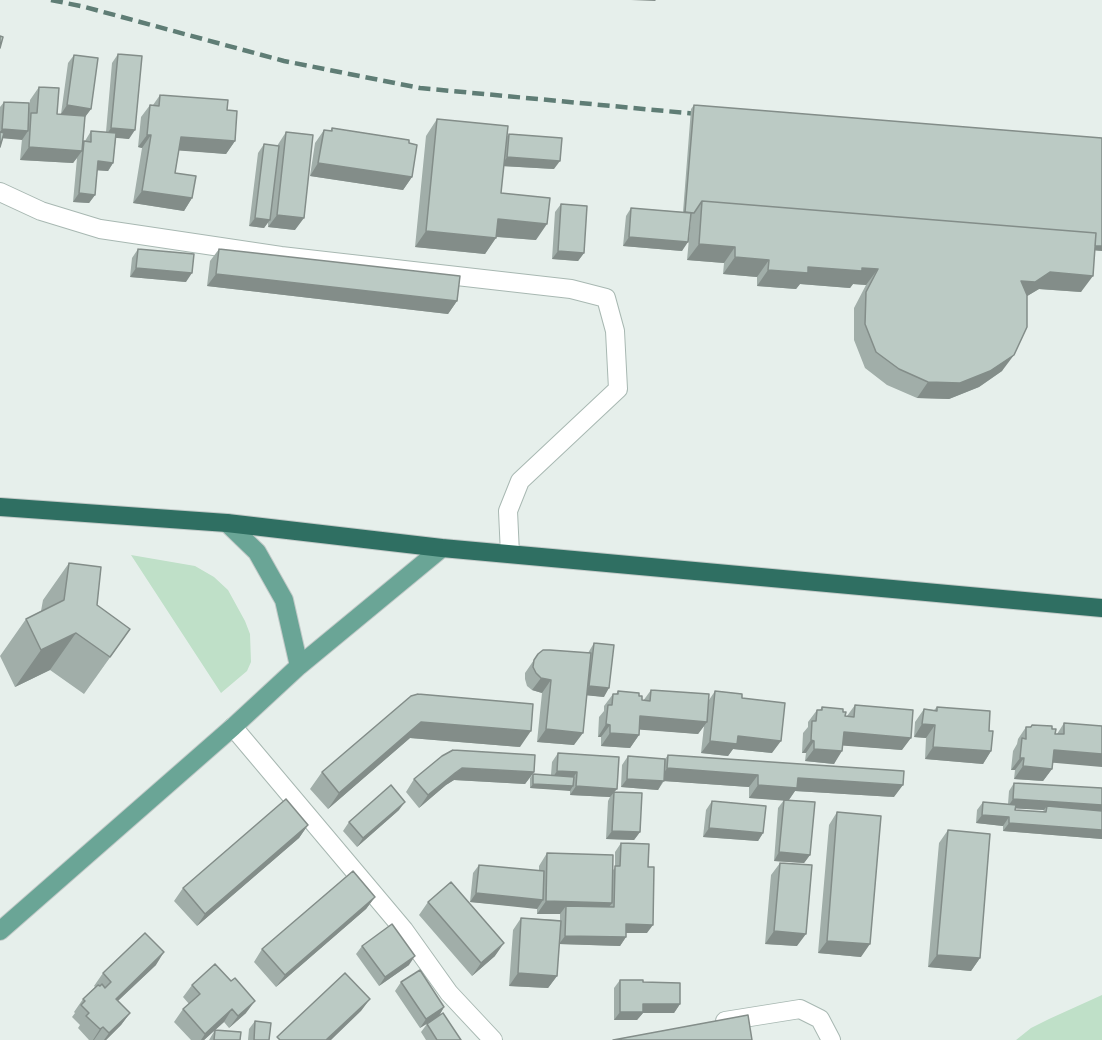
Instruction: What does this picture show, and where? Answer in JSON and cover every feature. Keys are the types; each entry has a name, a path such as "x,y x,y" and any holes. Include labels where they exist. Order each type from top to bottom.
{"highway":[{"path":"0,507 227,523 442,548 1102,608"}],"main road":[{"path":"227,523 257,552 284,600 299,666"},
{"path":"0,931 233,727 299,666 442,548"}],"street":[{"path":"0,192 41,211 100,230 281,256 571,289 606,298 615,331 618,390 520,481 508,512 510,554"},
{"path":"233,727 404,930 449,993 493,1040"},
{"path":"711,1024 800,1009 820,1019 831,1040"}],"green space":[{"path":"131,555 195,566 214,577 228,590 250,634 251,662 247,671 221,693"},
{"path":"1102,995 1102,1040 1016,1040 1031,1028"}],"building":[{"path":"118,54 142,56 135,130 111,128"},
{"path":"74,55 98,58 91,109 67,105"},
{"path":"39,87 59,88 57,114 85,116 82,151 29,147 31,113 37,113"},
{"path":"160,95 228,100 227,110 237,111 235,141 181,137 175,173 196,176 192,198 142,191 151,135 147,135 150,105 159,106"},
{"path":"4,102 29,103 28,131 2,129"},
{"path":"694,105 1102,138 1102,246 1095,246 1096,233 702,201 694,213 685,212"},
{"path":"437,119 508,126 501,193 550,198 547,224 498,219 496,238 426,231"},
{"path":"332,128 409,140 409,143 417,145 412,177 318,163 324,130 332,131"},
{"path":"91,131 116,133 113,163 98,161 95,195 79,193 84,141 91,142"},
{"path":"0,132 4,133 0,147"},
{"path":"286,132 313,135 304,218 277,215"},
{"path":"509,134 562,138 560,161 507,157"},
{"path":"264,144 279,146 270,220 255,218"},
{"path":"702,201 1096,233 1093,276 1050,272 1035,282 1021,281 1027,295 1027,327 1014,355 990,371 960,383 928,382 899,369 876,352 865,324 866,292 878,269 862,268 862,271 808,267 808,273 768,270 769,260 735,257 735,247 699,244"},
{"path":"561,204 587,206 584,253 558,251"},
{"path":"631,208 691,213 688,242 629,237"},
{"path":"138,249 194,254 192,273 136,268"},
{"path":"219,249 460,276 457,301 216,274"},
{"path":"69,563 101,567 97,605 130,629 110,657 76,633 41,650 26,619 64,600"},
{"path":"594,643 614,645 609,688 589,686"},
{"path":"543,650 591,653 583,733 546,729 551,680 541,678 533,667 534,660"},
{"path":"651,690 709,694 707,722 640,716 639,735 610,733 610,725 606,724 608,705 612,705 613,694 618,694 618,691 639,693 642,700 650,701"},
{"path":"715,691 742,694 742,698 785,703 781,741 738,736 737,744 710,741"},
{"path":"418,694 533,704 531,731 421,722 339,793 322,772 411,696"},
{"path":"855,705 913,710 911,738 844,732 842,751 814,749 814,741 811,740 812,721 816,721 817,710 822,710 822,707 843,709 843,712 846,712 845,716 854,717"},
{"path":"937,707 990,711 989,731 993,731 991,751 933,747 935,725 922,724 924,709 937,711"},
{"path":"1064,723 1102,726 1102,754 1054,750 1052,769 1023,766 1024,758 1020,758 1022,738 1026,739 1026,727 1052,726 1052,729 1056,729 1055,734 1064,734"},
{"path":"453,750 535,755 534,772 462,768 428,795 414,779"},
{"path":"558,753 619,757 617,789 576,786 577,772 557,771"},
{"path":"668,755 904,771 903,785 798,778 797,788 758,785 758,775 667,768"},
{"path":"628,756 665,759 664,781 627,779"},
{"path":"533,774 574,777 573,786 533,784"},
{"path":"1014,783 1102,788 1102,805 1013,799"},
{"path":"391,785 405,802 363,838 349,822"},
{"path":"614,792 642,793 640,832 612,831"},
{"path":"286,799 308,825 205,914 183,888"},
{"path":"784,800 815,802 810,855 779,852"},
{"path":"712,801 766,806 763,833 709,828"},
{"path":"983,802 1016,805 1015,810 1046,812 1047,806 1102,811 1102,830 1009,823 1009,817 982,815"},
{"path":"837,812 881,816 870,944 827,941"},
{"path":"948,830 990,834 980,958 937,955"},
{"path":"621,843 649,844 648,867 654,867 653,925 626,924 626,937 565,936 566,906 614,907 615,866 620,866"},
{"path":"547,853 613,855 612,903 546,901"},
{"path":"780,863 812,865 806,934 774,931"},
{"path":"479,865 544,871 543,900 476,893"},
{"path":"353,871 375,897 285,975 262,949"},
{"path":"451,882 504,943 481,963 428,902"},
{"path":"521,918 561,921 557,976 518,973"},
{"path":"392,924 415,956 385,977 362,946"},
{"path":"145,933 164,952 116,999 130,1013 109,1033 103,1027 100,1029 86,1016 89,1013 81,1005 85,1001 83,999 98,985 102,984 105,988 111,982 103,973"},
{"path":"215,964 231,981 235,978 255,1001 238,1016 232,1009 205,1034 183,1009 200,994 192,985"},
{"path":"420,970 444,1007 426,1019 401,982"},
{"path":"345,973 370,999 326,1040 280,1040 277,1037"},
{"path":"620,980 680,983 680,1004 643,1004 643,1012 620,1012"},
{"path":"443,1013 461,1040 437,1040 427,1024"},
{"path":"748,1015 752,1040 613,1040"},
{"path":"255,1021 271,1023 269,1040 254,1040"},
{"path":"215,1030 241,1032 240,1040 214,1040"}],"railway":[{"path":"51,0 85,7 284,61 420,88 708,115"}]}
